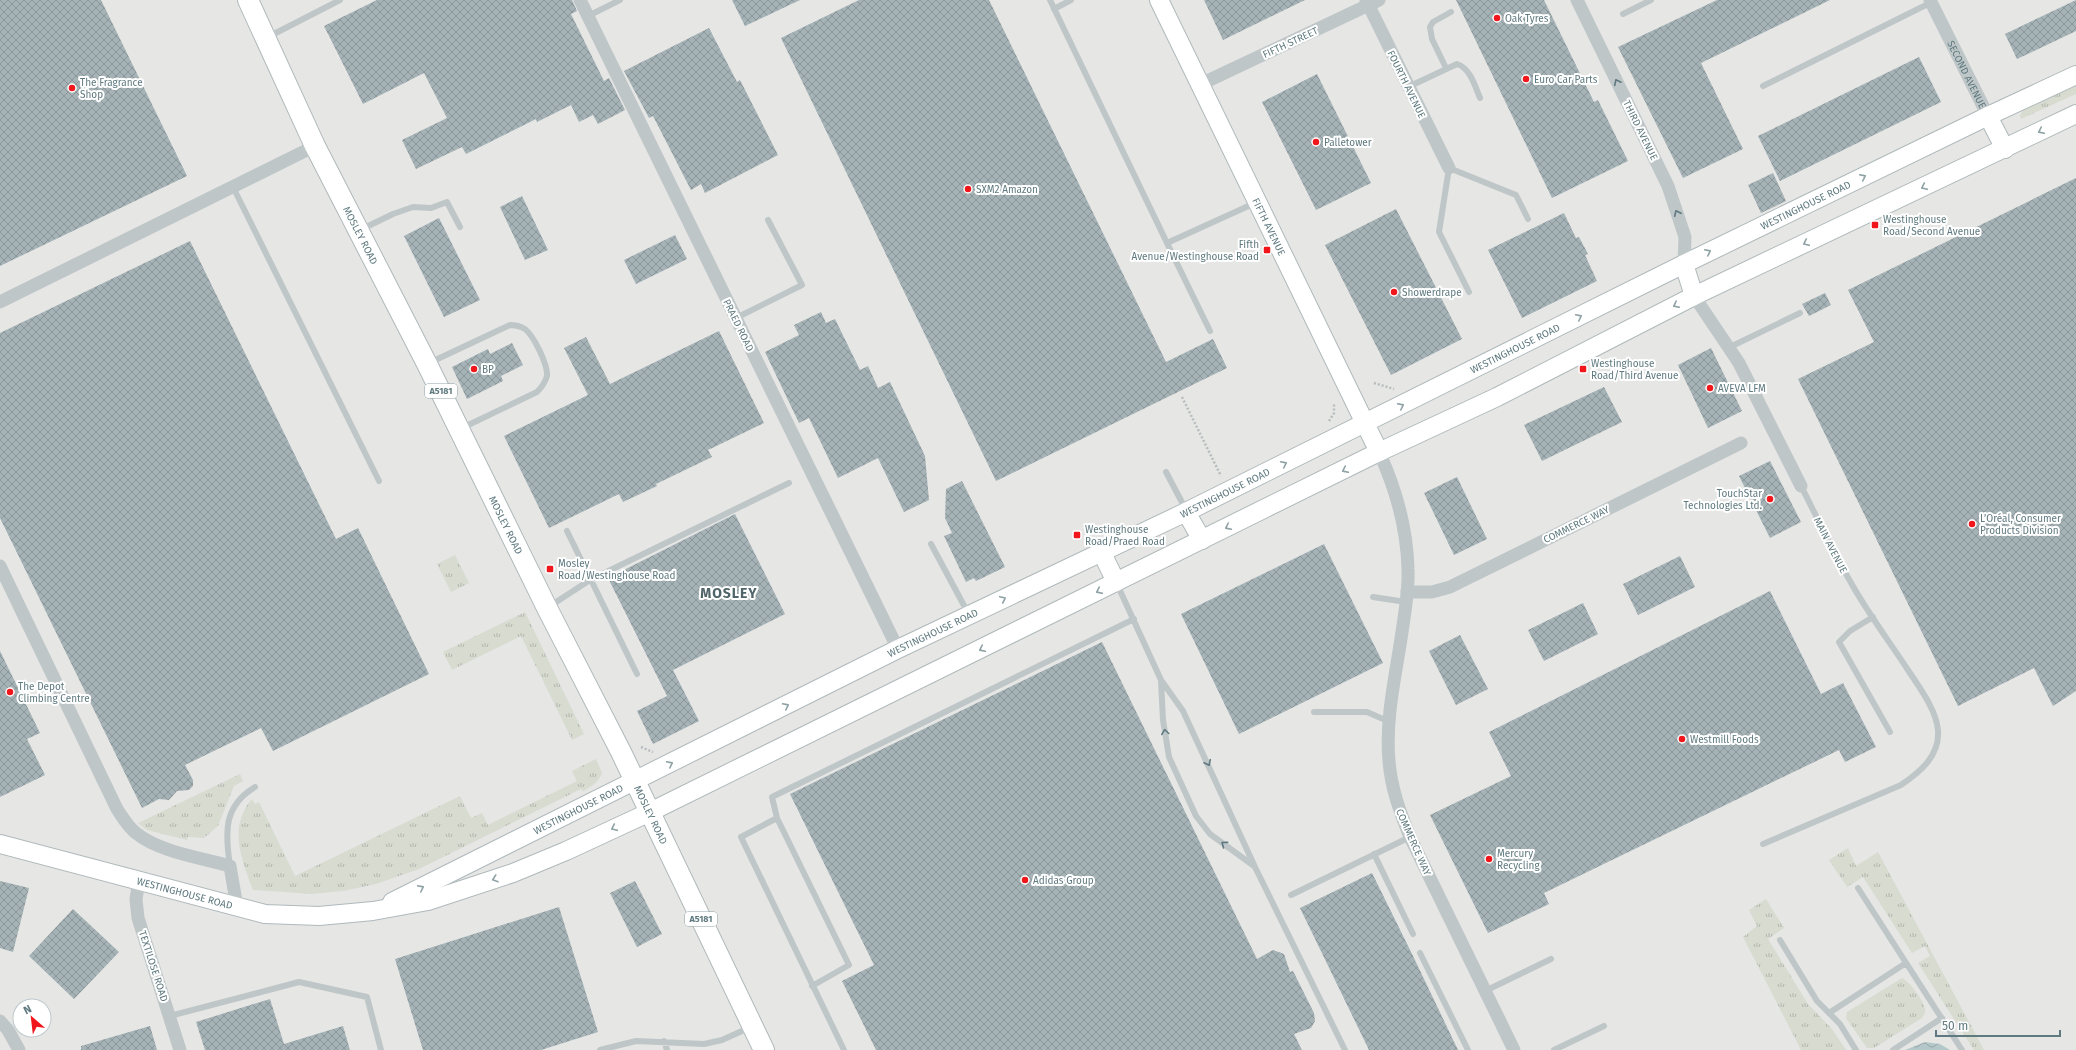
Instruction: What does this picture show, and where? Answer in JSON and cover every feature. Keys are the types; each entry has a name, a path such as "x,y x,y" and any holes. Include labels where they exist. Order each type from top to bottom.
{"main road":[{"name":"MOSLEY ROAD","path":"248,0 316,146 428,364 547,608 635,781 764,1050"}],"street":[{"name":"PRAED ROAD","path":"580,0 898,649"},
{"name":"FIFTH AVENUE","path":"1159,0 1201,84 1256,202 1380,452"},
{"name":"THIRD AVENUE","path":"1577,0 1668,186 1685,237 1684,264"},
{"name":"SECOND AVENUE","path":"1932,1 2005,149"},
{"name":"FIFTH STREET","path":"1201,84 1371,2"},
{"name":"FOURTH AVENUE","path":"1371,2 1408,87 1449,168"},
{"name":"WESTINGHOUSE ROAD","path":"373,911 898,649 1102,553 1366,424 1684,264 1988,116 2076,75"},
{"name":"WESTINGHOUSE ROAD","path":"0,844 265,914 311,916 373,911 428,902 513,873 566,852 650,812 1380,452 1498,397 1694,296 2076,114"},
{"path":"0,302 316,146"},
{"path":"1684,264 1694,296"},
{"name":"MAIN AVENUE","path":"1694,296 1739,363 1801,486"},
{"name":"COMMERCE WAY","path":"1407,597 1450,587 1741,443"},
{"name":"COMMERCE WAY","path":"1380,452 1389,473 1401,516 1407,551 1407,597 1390,722 1389,761 1391,778 1410,837 1514,1050"},
{"path":"1186,512 1202,540"},
{"path":"1102,553 1116,582"},
{"path":"0,566 117,809 128,825 148,841 164,848 230,866 237,906"},
{"name":"TEXTILOSE ROAD","path":"139,881 136,899 138,918 180,1050"},
{"path":"0,1021 8,1030 19,1050"}],"lane":[{"path":"265,38 340,0"},
{"path":"588,16 620,0"},
{"path":"1050,0 1210,331"},
{"path":"1054,9 1071,0"},
{"path":"1623,14 1651,0"},
{"path":"1764,86 1932,1"},
{"path":"1446,68 1432,39 1430,27 1433,22 1451,12"},
{"path":"1408,87 1457,64 1463,66 1480,98"},
{"path":"1469,292 1439,232 1449,168 1516,195 1528,219"},
{"path":"233,187 379,481"},
{"path":"359,231 393,214 413,207 431,208 447,202 460,227"},
{"path":"1167,243 1256,202"},
{"path":"736,318 802,284 768,220"},
{"path":"1728,348 1800,313"},
{"path":"428,364 510,325 518,326 530,334 542,357 547,376 544,385 537,392 459,430"},
{"path":"1166,472 1186,512"},
{"path":"547,608 590,580 790,483"},
{"name":"MAIN AVENUE","path":"1763,844 1901,785 1921,771 1930,759 1936,745 1938,730 1935,717 1924,696 1850,581 1801,486"},
{"path":"566,531 637,674"},
{"path":"931,544 969,615"},
{"path":"1116,582 1134,618 1161,680 1183,712 1255,867 1345,1050"},
{"path":"1373,597 1407,597"},
{"path":"1873,617 1850,631 1839,642 1890,732"},
{"path":"812,986 849,965 777,818 772,797 1134,618"},
{"path":"1161,680 1163,720 1169,757 1196,816 1210,834 1255,867"},
{"path":"1314,712 1367,712 1390,722"},
{"path":"230,866 226,838 229,819 242,795 255,787"},
{"path":"777,818 740,837 844,1050"},
{"path":"1291,895 1410,837"},
{"path":"1374,854 1413,934"},
{"path":"1858,888 1962,1050"},
{"path":"1780,940 1817,1001 1840,1024 1856,1050"},
{"path":"1420,953 1468,1050"},
{"path":"1485,991 1551,959"},
{"path":"1829,1013 1906,963"},
{"path":"170,1016 299,982 367,997 381,1050"},
{"path":"1893,1050 1942,1018"},
{"path":"600,1050 636,1041 664,1041 700,1044 713,1043 752,1026"},
{"path":"1554,1050 1604,1026"},
{"path":"664,1041 667,1050"}],"path":[{"path":"1182,397 1228,491"}],"shaded area":[{"path":"0,0 2076,0 2076,1050 0,1050"}],"green space":[{"path":"2076,85 2076,94 2021,119 2020,116 2023,110"},
{"path":"455,555 469,583 451,592 437,564"},
{"path":"525,612 584,734 572,740 521,636 452,670 443,652"},
{"path":"596,759 602,773 597,782 592,786 583,791 581,789 419,869 376,884 343,891 312,894 253,890 244,866 239,843 240,821 252,799 255,804 259,802 295,876 460,796 471,818 482,813 488,825 577,781 572,771"},
{"path":"240,774 243,781 234,786 218,826 204,838 188,837 187,840 147,830 138,823"},
{"path":"1848,848 1856,866 1878,852 1984,1050 1974,1050 1918,963 1930,956 1925,946 1912,953 1863,877 1847,887 1829,860"},
{"path":"1766,899 1784,928 1768,939 1808,1004 1832,1029 1846,1050 1801,1050 1743,937 1757,926 1749,910"},
{"path":"1902,978 1919,996 1924,1005 1925,1014 1922,1018 1874,1048 1867,1048 1846,1018 1847,1012"}],"water":[{"path":"1925,1042 1940,1044 1950,1050 1905,1050"}],"building":[{"name":"The Fragrance Shop","path":"0,0 101,0 187,176 0,266"},
{"path":"377,0 572,0 577,11 571,14 604,81 609,78 625,110 598,124 593,115 579,122 571,105 537,122 536,119 466,154 462,147 416,169 402,140 447,118 424,73 363,104 324,26"},
{"path":"732,0 800,0 745,26"},
{"name":"SXM2 Amazon","path":"859,0 989,0 1166,362 1213,339 1227,368 996,481 781,38"},
{"path":"1204,0 1305,0 1223,40"},
{"path":"1456,0 1544,0 1594,102 1598,100 1628,161 1552,198"},
{"path":"1717,0 1830,0 1701,63 1743,149 1683,178 1618,47"},
{"path":"2076,0 2076,31 2017,59 2005,34"},
{"path":"709,28 737,82 740,80 778,155 705,193 701,184 691,190 653,116 649,118 624,71"},
{"path":"1919,57 1941,102 1780,181 1758,136"},
{"name":"Palletower","path":"1317,74 1371,183 1316,210 1262,102"},
{"path":"1773,173 1786,201 1761,213 1748,185"},
{"name":"L’Oréal, Consumer Products Division","path":"2076,178 2076,691 2053,706 2034,668 1958,706 1798,379 1874,342 1848,290"},
{"path":"522,196 548,250 525,260 500,207"},
{"name":"Showerdrape","path":"1396,209 1462,339 1391,375 1325,245"},
{"path":"1564,213 1576,238 1579,237 1588,254 1585,255 1597,281 1522,318 1488,250"},
{"path":"439,218 480,300 444,317 404,236"},
{"path":"675,235 687,259 636,284 624,260"},
{"path":"190,241 336,539 358,528 429,674 273,751 261,728 185,765 193,780 193,786 189,790 177,791 169,800 159,799 142,808 0,518 0,333"},
{"path":"1825,293 1831,305 1809,316 1802,304"},
{"path":"821,312 826,323 835,319 860,370 868,366 878,388 890,382 925,456 929,500 904,512 878,458 838,478 809,418 799,423 765,352 799,335 794,325"},
{"path":"719,331 764,423 708,450 712,457 656,484 657,486 623,502 619,494 549,528 504,436 588,395 564,348 586,337 610,384"},
{"path":"512,343 523,365 501,376 503,381 467,399 452,367 488,349 490,354"},
{"name":"AVEVA LFM","path":"1711,348 1742,411 1708,428 1678,365"},
{"path":"1604,387 1622,422 1542,461 1524,425"},
{"name":"TouchStar Technologies Ltd.","path":"1770,461 1801,522 1770,538 1739,476"},
{"path":"1457,477 1487,539 1454,555 1424,493"},
{"path":"962,481 1005,567 976,581 974,578 966,582 944,536 952,533 945,518 946,489"},
{"path":"735,514 785,614 673,670 699,721 653,744 637,711 667,696 608,578"},
{"path":"1324,544 1383,663 1239,734 1181,614"},
{"path":"1680,556 1695,587 1638,615 1623,584"},
{"name":"Westmill Foods","path":"1770,591 1821,694 1843,683 1876,747 1845,762 1839,750 1544,893 1549,904 1488,933 1430,815 1511,776 1489,732"},
{"path":"1583,603 1598,634 1544,661 1528,630"},
{"path":"1460,635 1488,689 1456,705 1429,651"},
{"name":"Adidas Group","path":"1102,642 1257,959 1273,950 1284,954 1290,972 1293,971 1314,1013 1315,1021 1311,1028 1294,1034 1302,1050 876,1050 842,981 874,965 790,794"},
{"name":"The Depot Climbing Centre","path":"0,651 40,733 27,739 45,775 0,797"},
{"path":"1372,873 1458,1050 1369,1050 1300,908"},
{"path":"0,881 29,888 13,952 0,948"},
{"path":"635,881 662,934 637,947 610,893"},
{"path":"559,907 598,1032 541,1050 423,1050 395,959"},
{"path":"73,909 119,952 74,999 29,956"},
{"path":"270,999 284,1044 343,1026 350,1050 205,1050 196,1022"},
{"path":"150,1026 157,1050 81,1050 81,1046"}],"place":[{"name":"Oak Tyres","path":"1497,18"},
{"name":"Euro Car Parts","path":"1526,79"},
{"name":"The Fragrance Shop","path":"72,88"},
{"name":"Palletower","path":"1316,142"},
{"name":"SXM2 Amazon","path":"968,189"},
{"name":"Westinghouse Road/Second Avenue","path":"1875,225"},
{"name":"Fifth Avenue/Westinghouse Road","path":"1267,250"},
{"name":"Showerdrape","path":"1394,292"},
{"name":"BP","path":"474,369"},
{"name":"Westinghouse Road/Third Avenue","path":"1583,369"},
{"name":"AVEVA LFM","path":"1710,388"},
{"name":"TouchStar Technologies Ltd.","path":"1770,499"},
{"name":"L’Oréal, Consumer Products Division","path":"1972,524"},
{"name":"Westinghouse Road/Praed Road","path":"1077,535"},
{"name":"Mosley Road/Westinghouse Road","path":"550,569"},
{"name":"The Depot Climbing Centre","path":"10,692"},
{"name":"Westmill Foods","path":"1682,739"},
{"name":"Mercury Recycling","path":"1489,859"},
{"name":"Adidas Group","path":"1025,880"}],"district":[{"name":"MOSLEY","path":"729,593"}]}
